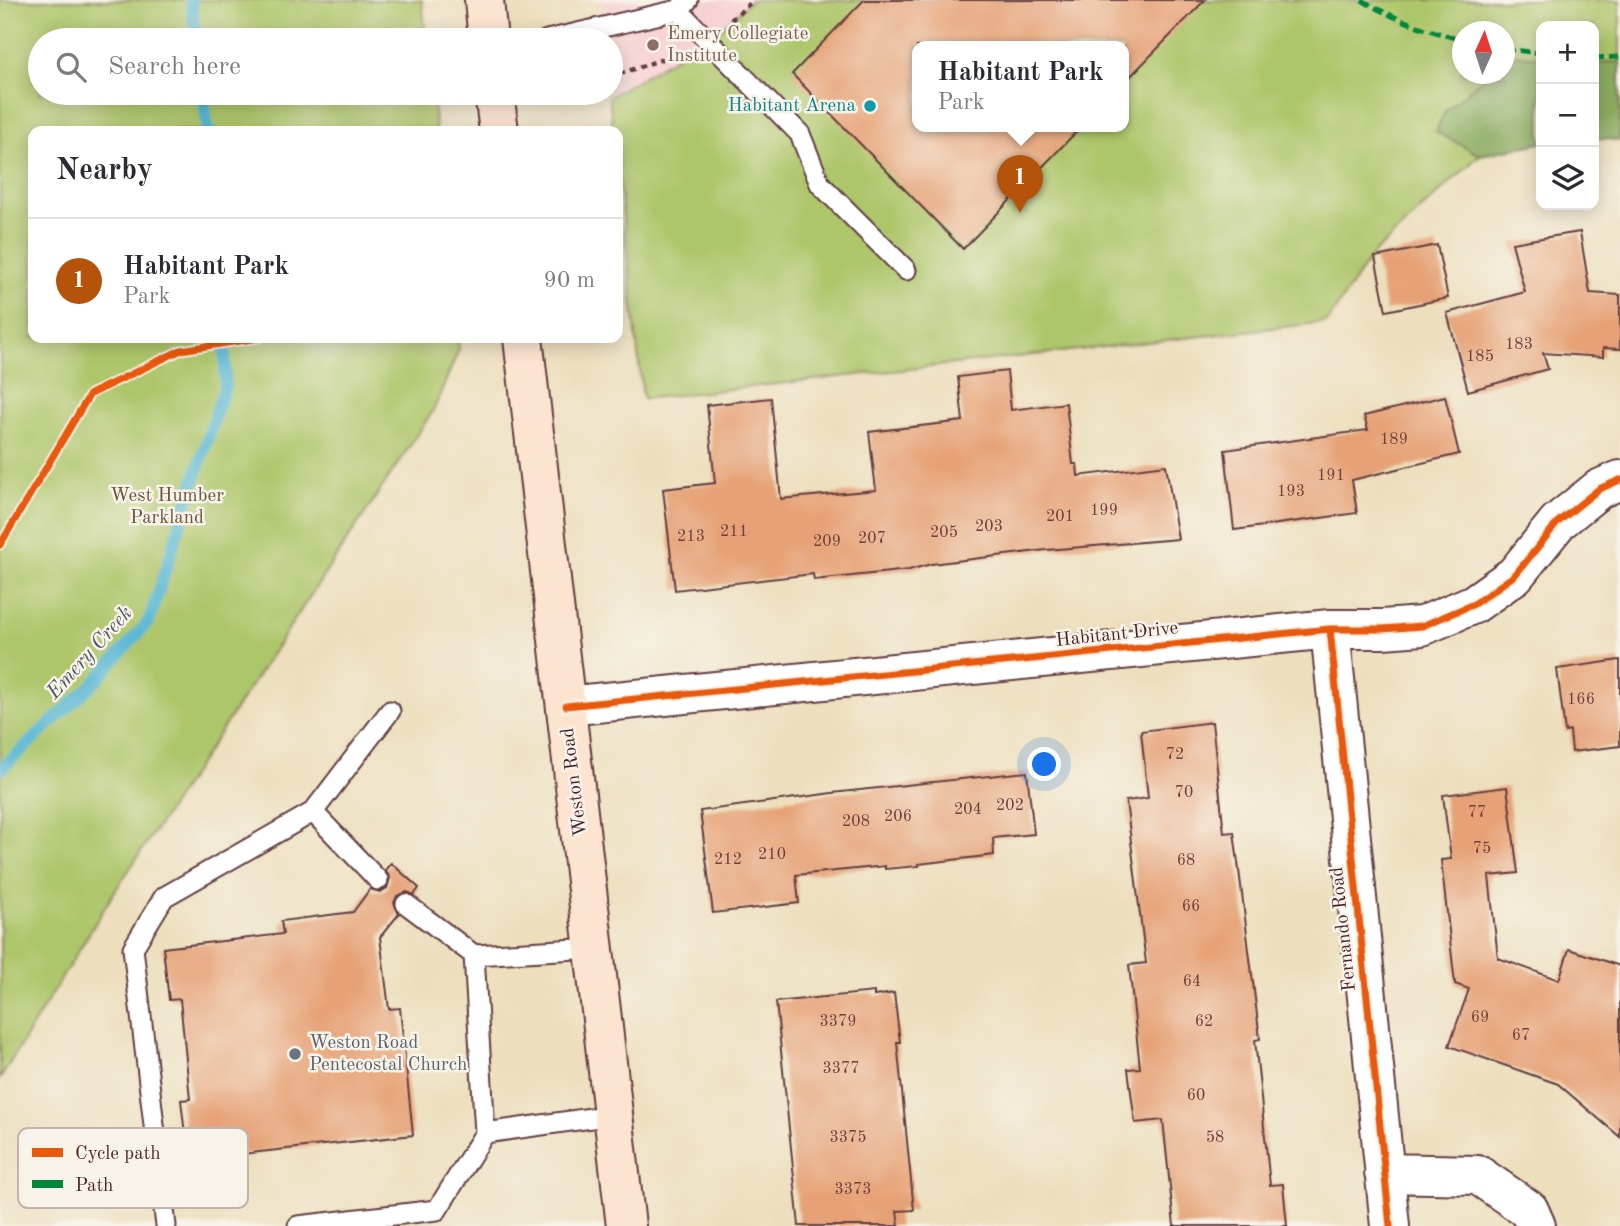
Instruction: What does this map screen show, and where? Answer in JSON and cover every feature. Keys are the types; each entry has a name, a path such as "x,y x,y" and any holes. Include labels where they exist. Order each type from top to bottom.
{"main road":[{"path":"484,0 487,28"},
{"path":"496,105 498,126"},
{"name":"Weston Road","path":"524,343 626,1226"}],"street":[{"name":"Habitant Drive","path":"566,706 1330,629 1422,626 1474,604 1515,575 1558,522 1599,489 1620,480"},
{"name":"Fernando Road","path":"1330,629 1390,1226"},
{"path":"1384,1173 1478,1175 1529,1210 1536,1226"}],"lane":[{"path":"594,28 683,5 800,134 820,184 906,270"},
{"path":"154,1128 133,947 164,897 313,812 390,711"},
{"path":"313,812 377,880"},
{"path":"406,904 474,956 594,948"},
{"path":"298,1226 437,1210 485,1133 474,956"},
{"path":"485,1133 613,1115"},
{"path":"164,1208 166,1226"}],"path":[{"path":"728,23 754,0"},
{"path":"623,73 687,50"}],"shaded area":[{"name":"Emery Collegiate Institute","path":"602,0 751,0 719,31 623,89 623,28 604,28"}],"green space":[{"name":"West Humber Parkland","path":"0,0 422,0 425,28 28,28 28,105 433,105 435,126 28,126 28,343 458,343 459,349 434,409 113,894 0,1079"},
{"path":"751,0 1620,0 1620,140 1599,138 1599,21 1536,21 1536,144 1480,155 1372,255 1327,322 643,399 623,217 623,126 612,126 610,105 623,105 623,89 719,31"},
{"path":"1515,54 1536,56 1536,144 1480,155 1436,132 1445,111 1476,84 1515,84"},
{"path":"1599,62 1620,62 1620,140 1599,138"}],"building":[{"name":"Habitant Arena","path":"864,0 1205,0 1129,78 1129,41 912,41 912,132 1076,132 963,249 792,74"},
{"path":"1580,232 1590,293 1620,295 1620,349 1603,348 1603,357 1543,353 1548,369 1468,391 1447,313 1525,292 1512,243"},
{"path":"1437,245 1448,298 1386,311 1375,257"},
{"path":"1007,371 1011,410 1066,403 1073,464 1077,464 1078,476 1166,465 1178,539 1046,550 931,564 909,570 814,580 813,574 675,590 663,489 715,483 707,405 771,398 781,499 876,490 869,432 963,421 958,377"},
{"path":"1445,396 1459,454 1352,480 1357,513 1234,530 1225,450 1368,430 1364,416"},
{"path":"1620,660 1620,746 1572,752 1570,731 1565,732 1557,669"},
{"path":"1212,722 1224,833 1234,832 1240,878 1260,1039 1255,1040 1270,1185 1283,1184 1287,1226 1174,1226 1163,1120 1135,1123 1128,1069 1140,1068 1129,965 1146,963 1126,801 1148,798 1141,731"},
{"path":"1027,772 1034,834 993,838 994,855 918,864 919,866 885,869 885,866 796,875 799,903 713,913 700,811 832,793"},
{"path":"1507,787 1518,873 1489,876 1498,958 1559,980 1569,949 1620,966 1620,1137 1558,1084 1449,1046 1469,989 1455,984 1441,860 1451,859 1443,795"},
{"name":"Weston Road Pentecostal Church","path":"391,863 419,888 414,895 407,892 397,896 394,903 399,914 380,937 389,1009 400,1008 413,1135 248,1153 248,1128 184,1128 181,1100 190,1099 180,999 169,1000 163,948 283,934 281,921 353,912 370,889 380,892 387,888 390,878 385,870"},
{"path":"874,992 874,996 894,993 914,1210 897,1211 899,1226 799,1226 776,1002"}],"waterway":[{"name":"Emery Creek","path":"191,0 194,28"},
{"name":"Emery Creek","path":"205,105 207,126"},
{"name":"Emery Creek","path":"0,770 95,682 149,621 225,385 225,343"}],"marked path":[{"path":"1362,0 1410,23 1452,37"},
{"path":"1515,50 1536,52"},
{"path":"1599,58 1620,57"}],"cycle path":[{"path":"0,545 90,394 181,350 226,343"},
{"path":"566,706 1330,629 1422,626 1474,604 1515,575 1558,522 1599,489 1620,480"},
{"path":"1330,629 1390,1226"}],"place":[{"name":"Emery Collegiate Institute","path":"653,45"},
{"name":"Habitant Arena","path":"870,106"},
{"name":"Habitant Park","path":"1020,213"},
{"name":"Weston Road Pentecostal Church","path":"295,1054"}]}
